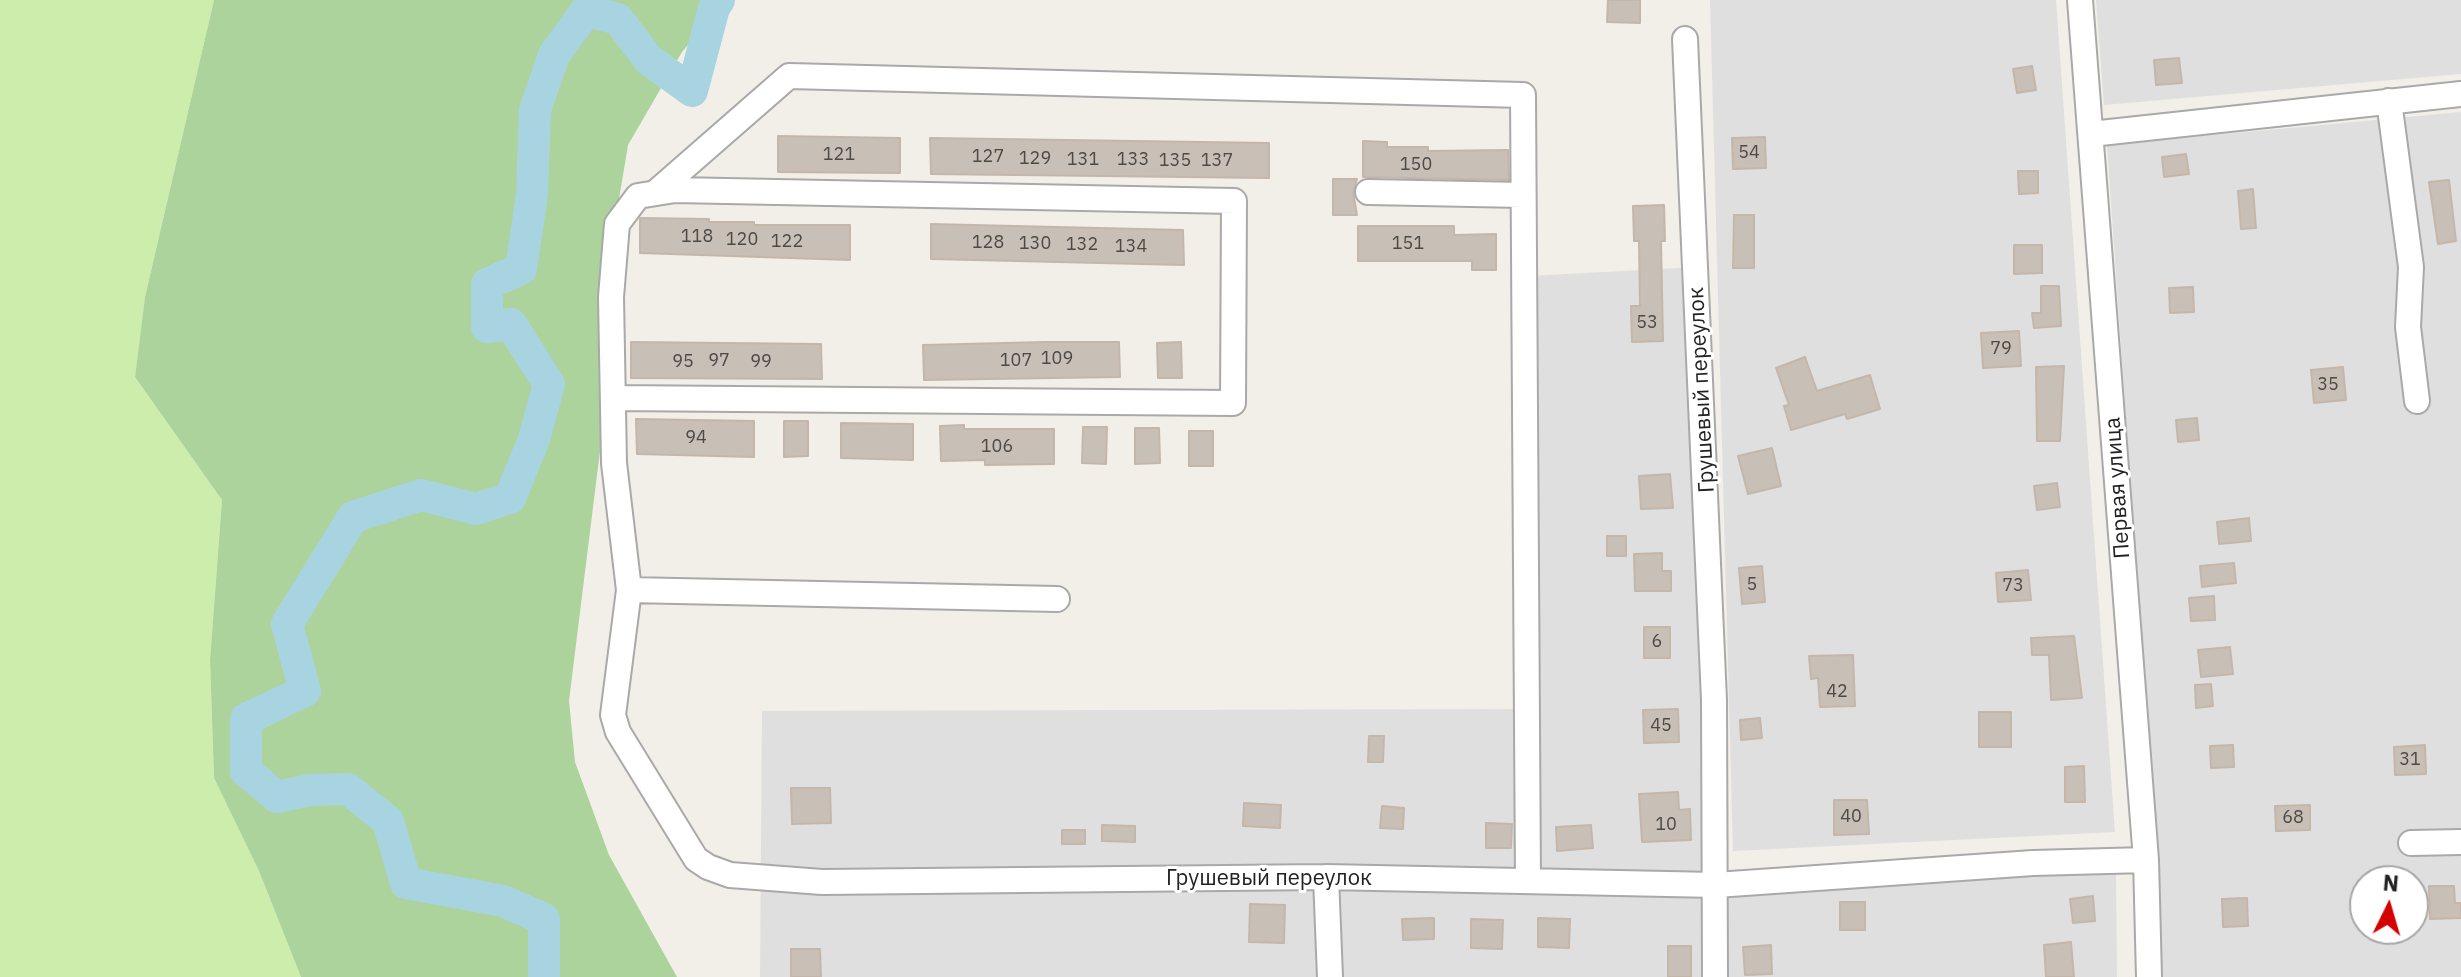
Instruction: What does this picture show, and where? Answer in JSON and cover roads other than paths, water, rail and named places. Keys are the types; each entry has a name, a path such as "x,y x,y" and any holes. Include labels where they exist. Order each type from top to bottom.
{"street":[{"name":"Первая улица","path":"2080,0 2146,860 2149,977"},
{"name":"Грушевый переулок","path":"1685,39 1707,490 1716,885 1715,977"},
{"name":"Грушевый переулок","path":"1523,195 1523,95 789,76 655,193 638,196 617,224 611,297 614,463 629,590 613,715 618,732 696,859 730,875 822,882 1326,877 1716,885 2033,863 2146,860"},
{"path":"2091,134 2461,94"},
{"path":"2389,101 2411,267 2408,327 2417,401"},
{"path":"613,398 1233,403 1234,201 691,190 655,193"},
{"path":"1368,192 1523,195 1528,881"},
{"path":"629,590 1057,599"},
{"path":"2411,843 2461,842"},
{"path":"1326,877 1330,977"}],"waterway":[{"path":"544,977 544,919 503,901 406,883 388,821 348,789 310,790 277,797 246,771 246,719 305,691 287,624 353,517 421,495 476,509 510,498 534,439 549,384 511,324 487,327 487,284 521,269 532,195 535,110 554,55 586,11 618,19 648,59 692,91 714,8 719,0"}]}
